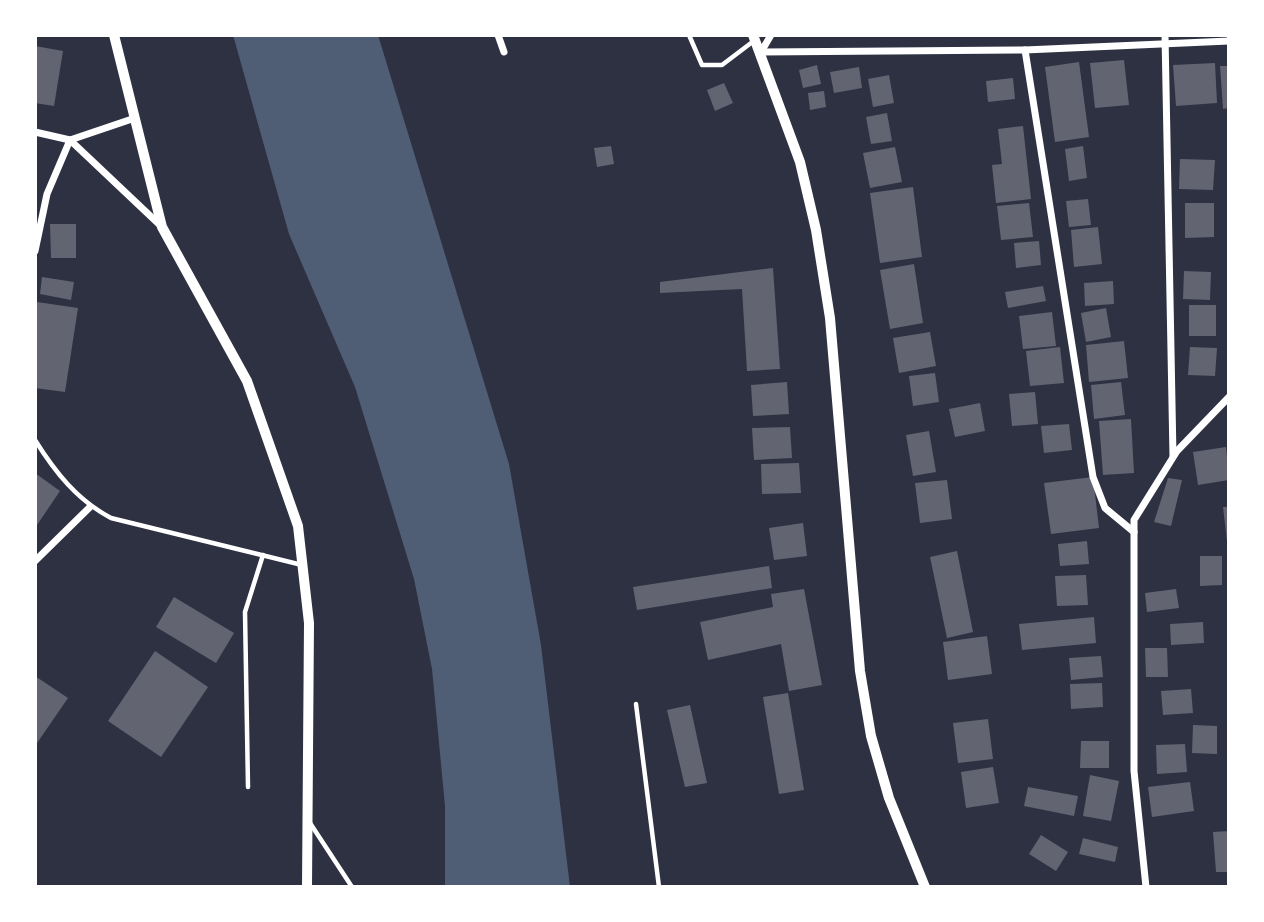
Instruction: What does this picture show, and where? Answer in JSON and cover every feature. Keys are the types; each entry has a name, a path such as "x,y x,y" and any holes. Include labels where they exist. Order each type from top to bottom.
{"street":[{"path":"114,35 162,228 247,382 298,526 309,623 307,887"},
{"path":"498,35 504,51"},
{"path":"761,52 771,35"},
{"path":"754,37 800,162 816,230 830,318 860,671 871,736 889,798 925,887"},
{"path":"761,52 1025,50 1166,39 1229,41"},
{"path":"1166,39 1173,457"},
{"path":"1025,50 1093,477 1105,508 1134,532"},
{"path":"35,251 47,194 70,140 135,118"},
{"path":"35,132 70,140 162,228"},
{"path":"1146,887 1134,771 1134,520 1173,457 1229,397"},
{"path":"35,561 90,507"}],"lane":[{"path":"689,35 702,65 722,65 754,37"},
{"path":"35,440 53,470 90,507 111,518 303,565"},
{"path":"248,787 245,612 263,555"},
{"path":"636,704 659,887"},
{"path":"308,819 352,887"}],"water":[{"path":"233,35 378,35 509,464 541,645 570,887 445,887 445,806 432,669 414,579 355,387 289,234"}],"building":[{"path":"35,46 63,51 54,106 35,103"},
{"path":"1124,60 1129,105 1095,108 1090,63"},
{"path":"1079,62 1089,137 1055,142 1045,67"},
{"path":"1215,63 1217,103 1176,106 1173,65"},
{"path":"817,65 821,84 803,88 799,70"},
{"path":"1220,66 1229,66 1229,108 1223,109"},
{"path":"859,67 862,88 834,93 830,72"},
{"path":"889,75 894,103 873,107 868,79"},
{"path":"1013,78 1015,99 988,102 986,81"},
{"path":"724,83 733,103 715,111 707,90"},
{"path":"824,91 826,107 810,110 808,93"},
{"path":"887,113 892,141 871,144 866,117"},
{"path":"1023,126 1031,199 996,203 992,165 1002,164 998,129"},
{"path":"611,146 614,164 597,167 594,148"},
{"path":"1083,146 1087,178 1069,181 1065,149"},
{"path":"895,147 902,182 870,188 863,153"},
{"path":"1180,159 1215,160 1213,190 1179,189"},
{"path":"913,187 922,257 880,263 870,193"},
{"path":"1088,199 1091,225 1069,227 1066,201"},
{"path":"1029,203 1033,237 1001,240 997,206"},
{"path":"1185,203 1214,203 1214,237 1185,238"},
{"path":"50,224 76,224 76,258 51,258"},
{"path":"1098,227 1102,264 1074,267 1071,230"},
{"path":"1039,241 1041,265 1016,268 1014,243"},
{"path":"914,264 923,323 890,329 880,270"},
{"path":"773,268 780,369 747,371 742,289 660,293 660,282"},
{"path":"1184,271 1211,272 1210,300 1183,299"},
{"path":"42,277 74,282 71,300 40,294"},
{"path":"1113,281 1114,304 1085,306 1084,283"},
{"path":"1043,286 1046,301 1008,308 1005,292"},
{"path":"37,302 78,308 65,392 35,388"},
{"path":"1189,305 1216,305 1216,336 1189,336"},
{"path":"1106,308 1111,337 1086,342 1081,313"},
{"path":"1052,312 1056,346 1023,349 1019,316"},
{"path":"930,332 936,366 899,373 893,338"},
{"path":"1124,341 1128,378 1089,382 1086,345"},
{"path":"1060,347 1064,383 1030,386 1026,351"},
{"path":"1190,347 1217,348 1215,376 1188,375"},
{"path":"935,373 939,402 913,406 909,376"},
{"path":"787,382 789,414 753,416 751,385"},
{"path":"1121,382 1125,415 1094,419 1091,385"},
{"path":"1035,392 1038,424 1012,426 1009,394"},
{"path":"980,403 985,431 955,437 949,409"},
{"path":"1131,419 1134,473 1103,475 1099,421"},
{"path":"1069,424 1072,450 1044,453 1041,426"},
{"path":"790,427 792,458 754,460 752,428"},
{"path":"929,431 936,472 913,476 906,435"},
{"path":"1226,447 1229,480 1198,485 1193,452"},
{"path":"799,463 801,493 762,494 761,464"},
{"path":"35,473 60,491 35,528"},
{"path":"1093,477 1099,528 1051,534 1044,483"},
{"path":"1168,478 1182,480 1171,526 1154,522"},
{"path":"947,480 952,519 920,523 915,483"},
{"path":"1223,507 1229,507 1229,541 1227,541"},
{"path":"803,523 807,556 774,560 769,528"},
{"path":"1087,541 1089,564 1060,566 1058,544"},
{"path":"957,551 973,632 947,638 930,557"},
{"path":"1200,556 1222,556 1222,585 1200,586"},
{"path":"769,566 772,588 637,610 633,587"},
{"path":"1086,575 1088,605 1057,606 1055,576"},
{"path":"804,589 822,685 789,691 781,644 708,660 700,622 773,607 771,594"},
{"path":"1176,589 1179,608 1147,612 1145,593"},
{"path":"174,597 234,633 216,663 156,627"},
{"path":"1094,617 1096,643 1022,650 1019,624"},
{"path":"1203,622 1204,643 1171,645 1170,624"},
{"path":"987,636 992,674 948,680 943,642"},
{"path":"1145,648 1167,648 1168,677 1146,677"},
{"path":"155,651 208,687 161,757 108,721"},
{"path":"1101,656 1103,677 1071,680 1069,658"},
{"path":"35,676 68,698 35,746"},
{"path":"1102,683 1103,707 1071,709 1070,684"},
{"path":"1191,689 1193,713 1163,715 1161,691"},
{"path":"788,693 804,790 779,794 763,697"},
{"path":"690,705 707,783 685,787 667,710"},
{"path":"988,719 993,759 958,763 953,723"},
{"path":"1193,725 1217,726 1217,754 1192,753"},
{"path":"1081,741 1109,741 1109,768 1080,768"},
{"path":"1185,744 1187,772 1157,774 1156,745"},
{"path":"993,767 999,803 966,808 961,772"},
{"path":"1090,775 1119,781 1111,821 1083,816"},
{"path":"1190,782 1194,811 1152,817 1148,787"},
{"path":"1028,787 1078,796 1074,816 1024,806"},
{"path":"1229,831 1229,872 1216,872 1213,832"},
{"path":"1041,835 1068,852 1056,871 1029,854"},
{"path":"1083,838 1118,847 1115,862 1079,854"}]}
